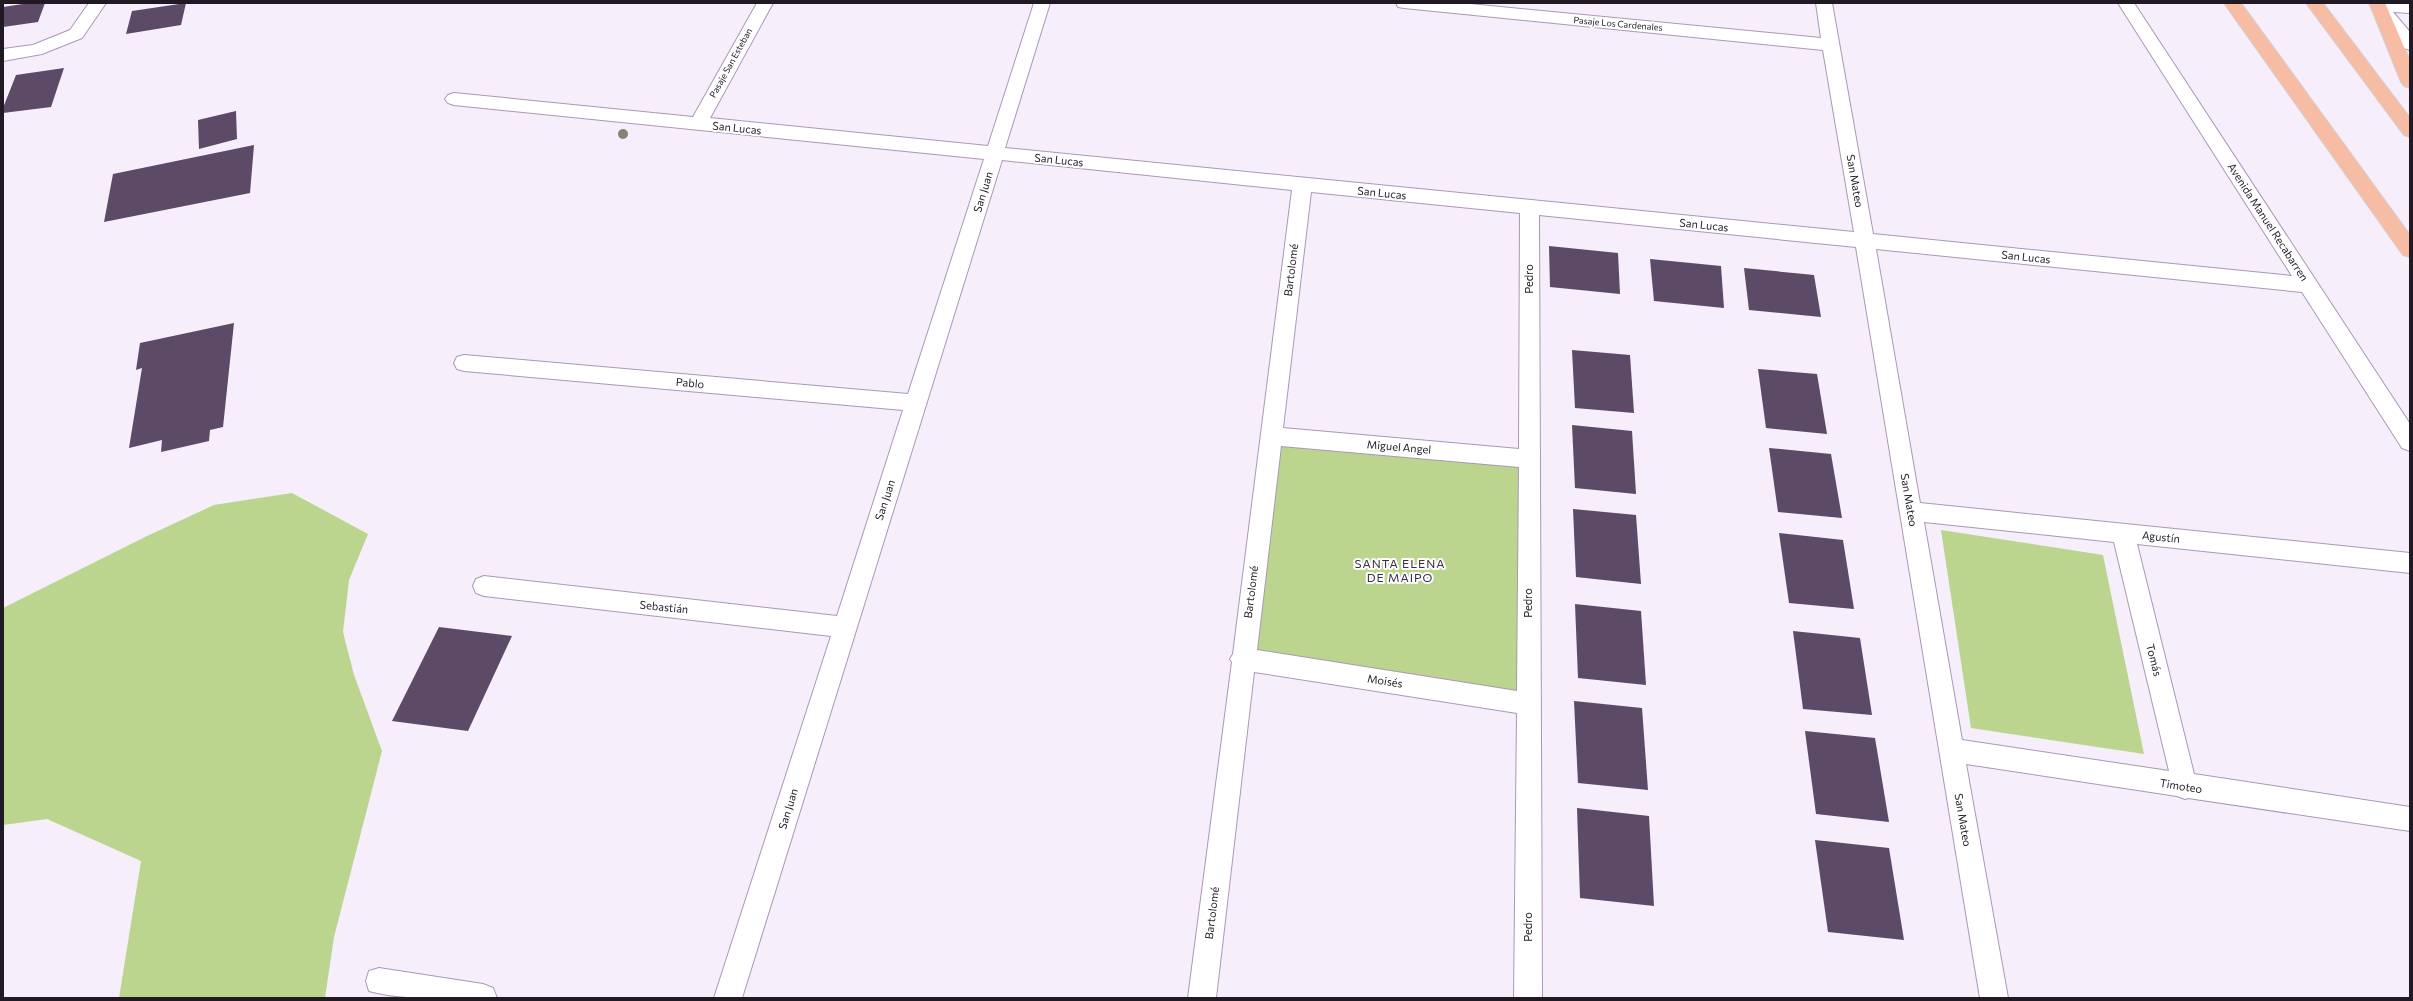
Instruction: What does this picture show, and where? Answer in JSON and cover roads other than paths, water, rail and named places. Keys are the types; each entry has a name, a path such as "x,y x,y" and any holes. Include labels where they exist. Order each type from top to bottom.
{"main road":[{"path":"2232,3 2410,250"},
{"path":"2314,3 2410,131"},
{"path":"2378,4 2410,82"}],"street":[{"path":"3,55 36,50 76,34 98,3"},
{"name":"Pasaje San Esteban","path":"698,124 765,3"},
{"name":"San Juan","path":"728,998 1042,3"},
{"name":"Pasaje Los Cardenales","path":"1404,3 1544,10 1831,45"},
{"name":"San Mateo","path":"1824,3 1994,998"},
{"name":"Avenida Manuel Recabarren","path":"2126,3 2410,442"},
{"path":"2378,4 2410,8"},
{"path":"2378,4 2410,44"},
{"name":"San Lucas","path":"454,100 2309,286"},
{"name":"Bartolomé","path":"1202,998 1242,660 1302,186"},
{"name":"Pedro","path":"1528,998 1530,208"},
{"name":"Pablo","path":"464,363 917,403"},
{"name":"Miguel Angel","path":"1270,436 1529,459"},
{"name":"Agustín","path":"1911,511 2410,563"},
{"name":"Tomás","path":"2123,533 2185,787"},
{"name":"Sebastián","path":"484,586 845,627"},
{"name":"Moisés","path":"1242,660 1528,704"},
{"name":"Timoteo","path":"1952,750 2185,787 2410,819"},
{"path":"379,982 483,998"}],"district":[{"name":"SANTA ELENA DE MAIPO","path":"1400,571"}]}
